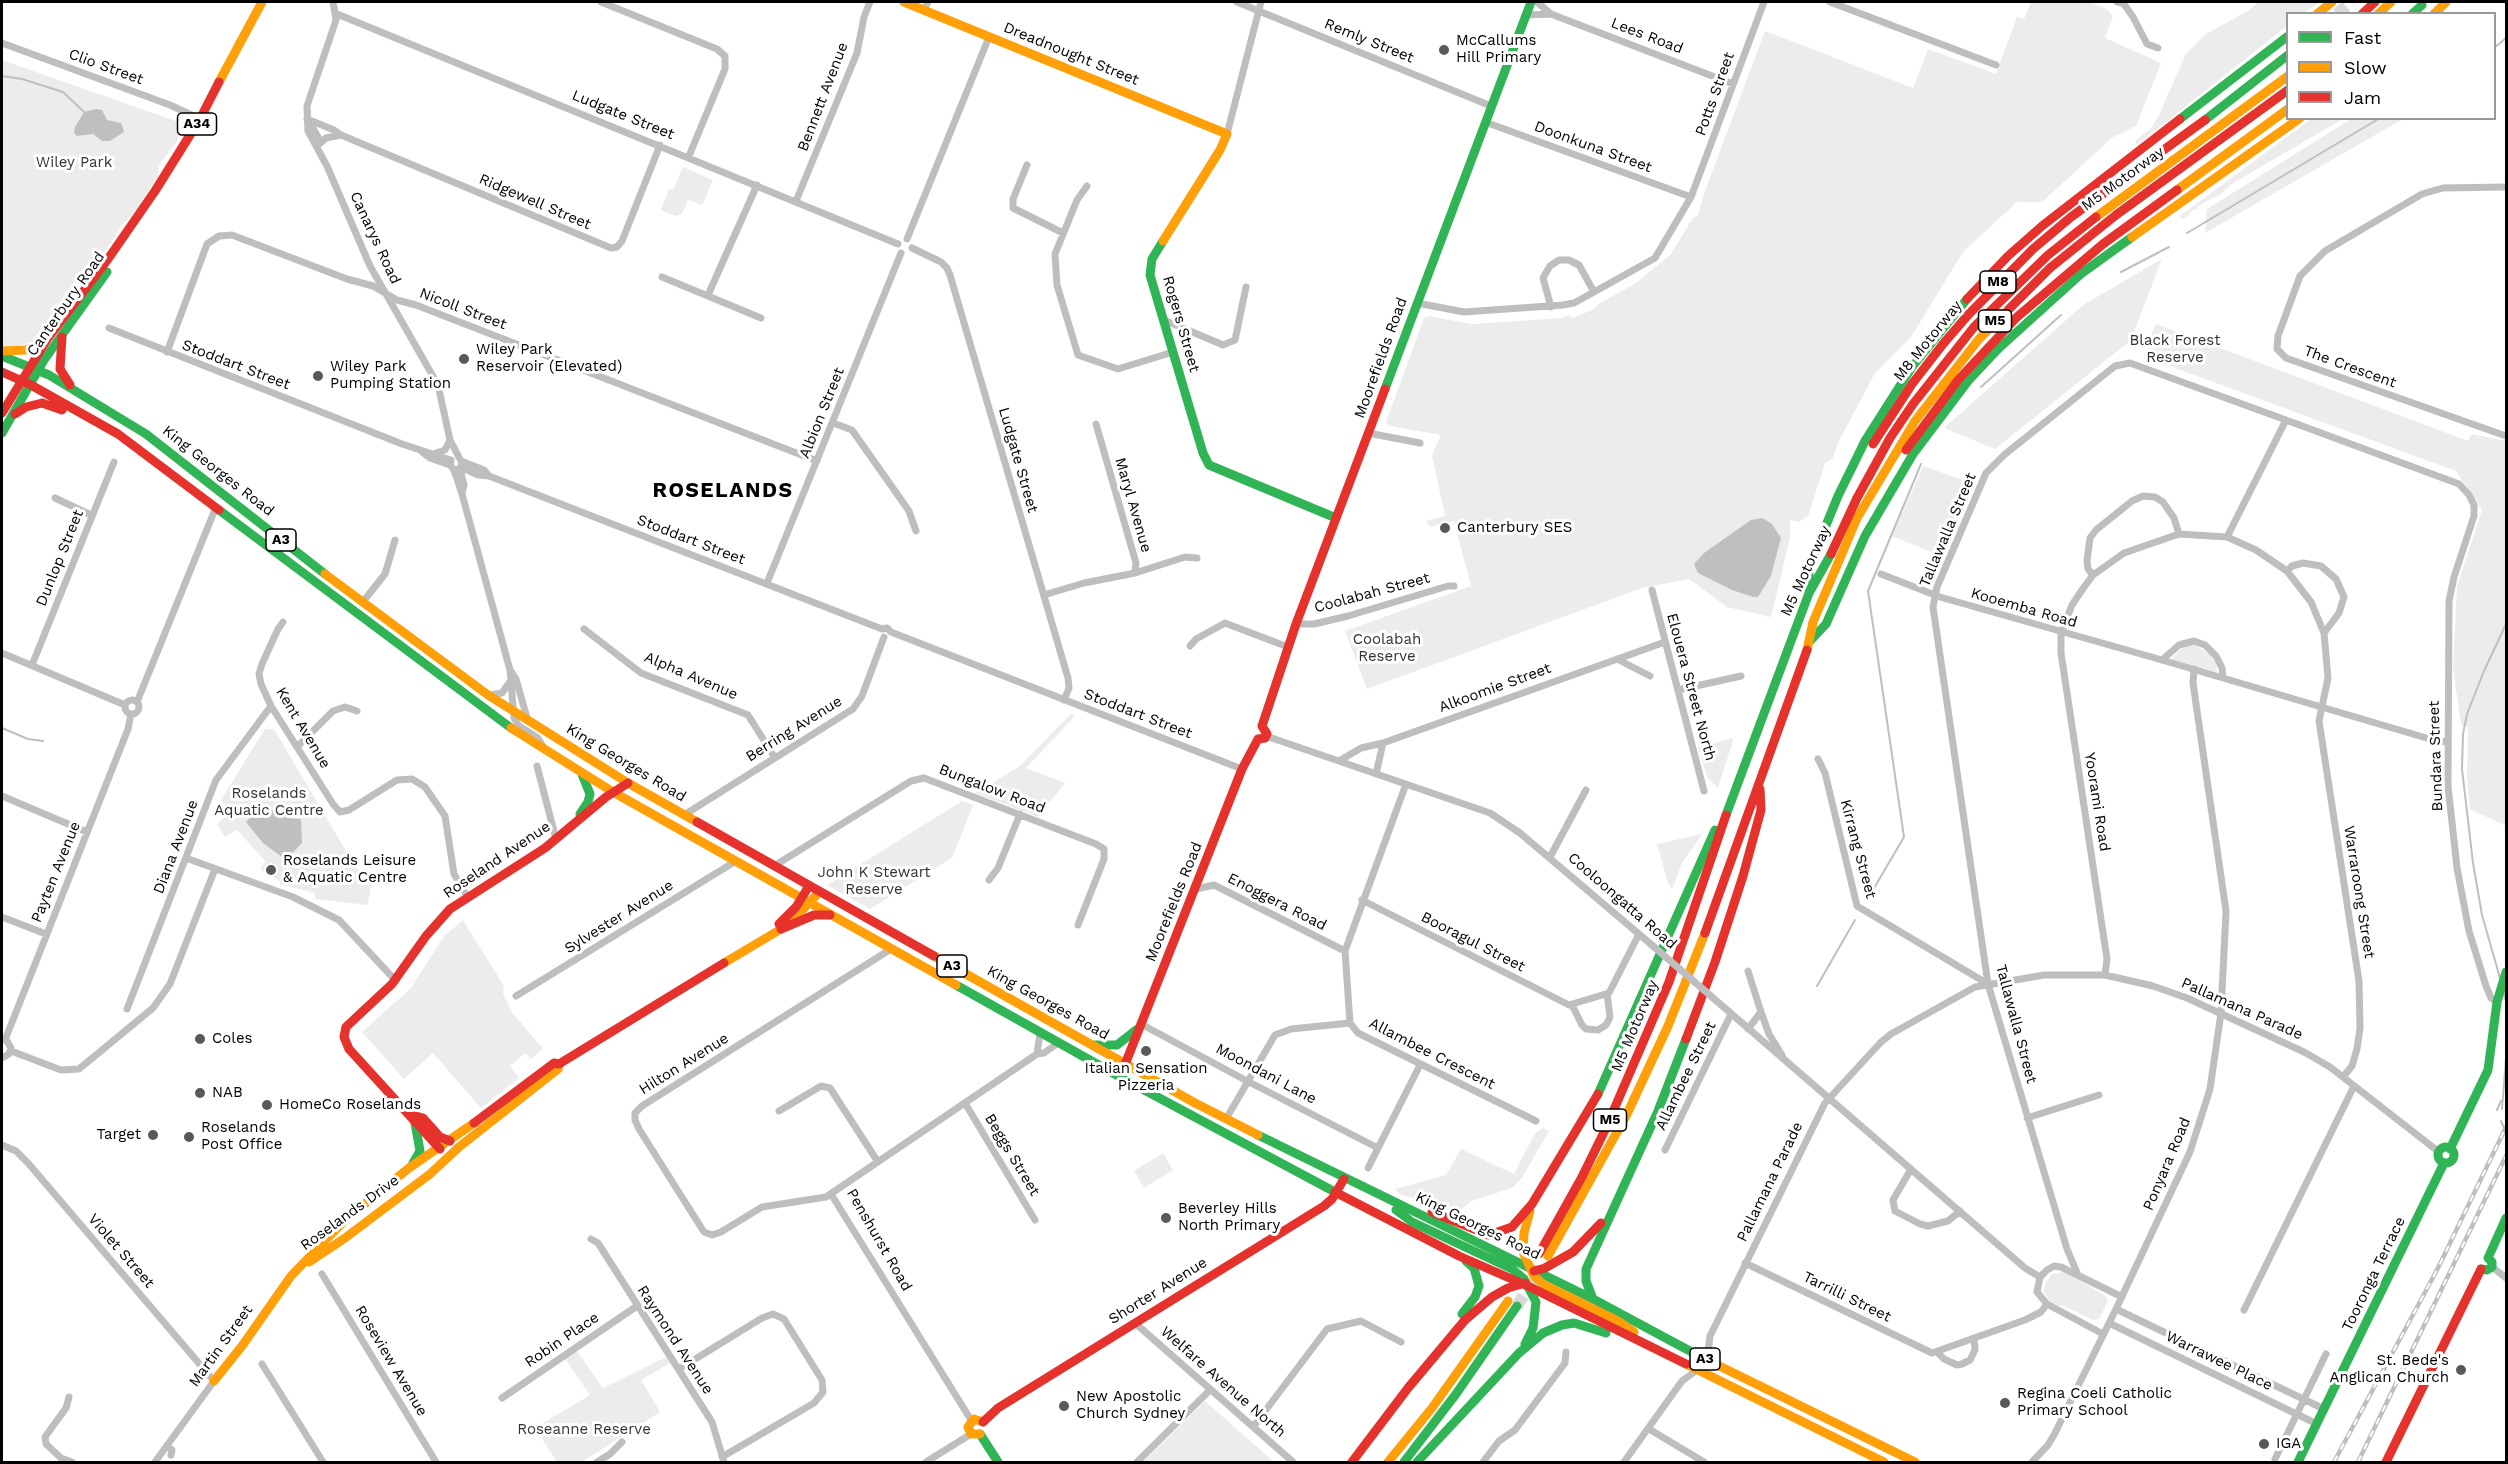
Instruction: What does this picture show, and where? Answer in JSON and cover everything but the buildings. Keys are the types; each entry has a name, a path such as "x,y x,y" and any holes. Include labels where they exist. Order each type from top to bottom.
{"main road":[{"name":"Canterbury Road","path":"2,433 31,385 34,368 48,338 108,259 155,191 200,119 262,2"},
{"name":"Dreadnought Street","path":"904,2 926,6 990,37 1227,134"},
{"name":"Moorefields Road","path":"1120,1077 1196,890 1242,768 1267,732 1262,726 1296,624 1531,2"},
{"path":"2320,12 2332,2"},
{"path":"2414,12 2422,5"},
{"path":"1809,593 1809,567 1838,495 1865,441 1912,367 1963,303 2008,256 2042,226 2286,38"},
{"name":"M8 Motorway","path":"1809,593 1814,568 1824,544 1870,448 1912,384 1968,315 2033,249 2071,217 2229,102 2286,57"},
{"name":"M5 Motorway","path":"2286,77 2078,230 2010,290 1974,327 1913,404 1890,438 1809,593 1734,792 1670,982 1635,1065 1543,1255 1627,1114 1667,1028 1704,937 1810,641 1813,622 1828,584 1871,492 1920,413 1979,339 2033,283 2085,238 2286,91"},
{"name":"M8","path":"1810,641 1821,623 1858,532 1887,480 1927,420 1965,372 2017,316 2070,270 2286,110"},
{"path":"1810,641 1826,624 1865,536 1890,490 1913,454 1976,373 2024,324 2082,273 2297,120"},
{"name":"Rogers Street","path":"1227,134 1220,150 1152,259 1150,275 1203,453 1209,465 1336,518"},
{"name":"Canterbury Road","path":"2,413 21,379 34,368 62,333 133,234 155,191"},
{"path":"62,333 60,369 73,388"},
{"path":"2,351 26,350 48,338"},
{"name":"King Georges Road","path":"2,356 34,368 73,388 146,434 362,603 488,695 628,783 1226,1119 1368,1191 1529,1277 1647,1346 1884,1462"},
{"name":"King Georges Road","path":"2,372 21,379 95,420 156,461 499,720 546,752 613,792 1058,1043 1459,1256 1500,1273 1556,1281 1707,1360 1915,1462"},
{"path":"12,416 26,407 42,403 95,420"},
{"name":"Roseland Avenue","path":"575,821 590,798 590,790 582,774"},
{"path":"1593,1299 1586,1281 1586,1269 1658,1111 1715,962 1743,876 1761,810 1760,782"},
{"name":"Roseland Avenue","path":"440,1149 412,1115 350,1049 344,1037 350,1023 396,981 438,921 466,896 529,858 613,792 628,783"},
{"path":"1368,1191 1489,1235 1512,1227 1532,1204 1594,1103 1668,932 1734,792"},
{"name":"Roselands Drive","path":"301,1265 346,1219 409,1168 500,1106 554,1063 559,1064 781,929 805,901 809,886"},
{"name":"Roselands Drive","path":"769,935 805,901 819,892"},
{"path":"781,929 814,915 831,915"},
{"path":"2450,1149 2443,1148 2439,1152 2439,1158 2444,1163 2449,1163 2453,1157 2450,1149 2488,1070 2497,1002 2505,975"},
{"path":"1092,1045 1117,1045 1141,1025"},
{"name":"Roselands Drive","path":"301,1265 321,1256 430,1174 459,1147 558,1069 559,1064"},
{"path":"409,1168 420,1151 417,1129 412,1115"},
{"name":"Roseland Avenue","path":"412,1115 423,1118 440,1137 450,1141"},
{"path":"440,1137 440,1149"},
{"name":"Roselands Drive","path":"440,1149 459,1147"},
{"name":"Roselands Drive","path":"418,1182 439,1157 440,1149"},
{"name":"Tooronga Terrace","path":"2298,1462 2444,1163"},
{"name":"Shorter Avenue","path":"983,1422 998,1408 1324,1206 1344,1179"},
{"path":"1519,1353 1533,1328 1536,1315 1536,1302 1523,1252 1524,1233 1532,1204"},
{"path":"1408,1388 1465,1320 1482,1304 1573,1252 1589,1238 1610,1213"},
{"path":"2386,1462 2481,1269 2487,1270 2506,1218"},
{"path":"1352,1462 1475,1297 1479,1286 1478,1278 1474,1268 1459,1256"},
{"name":"Martin Street","path":"214,1380 242,1346 301,1265"},
{"path":"1529,1277 1618,1321 1676,1360"},
{"path":"1388,1462 1512,1304 1456,1394 1404,1462"},
{"path":"1417,1462 1519,1353 1543,1333 1574,1323 1647,1346"},
{"path":"976,1434 985,1428 983,1422 977,1418 971,1420 968,1426 998,1462"}],"street":[{"path":"307,119 307,106 336,20 333,2"},
{"path":"601,2 717,49 725,56 725,69 689,156"},
{"name":"Bennett Avenue","path":"796,201 857,53 864,17 870,2"},
{"name":"Remly Street","path":"1237,2 1491,106"},
{"name":"Rogers Street","path":"1227,134 1261,2"},
{"name":"Lees Road","path":"1537,2 1551,14 1733,84"},
{"name":"Potts Street","path":"1594,292 1654,258 1691,197 1764,2"},
{"path":"1830,2 1996,65"},
{"path":"2117,2 2124,4 2147,44 2158,48"},
{"name":"Ludgate Street","path":"336,14 689,156 898,244"},
{"name":"Lees Road","path":"1526,15 1551,14"},
{"path":"907,239 990,37"},
{"name":"Clio Street","path":"2,43 170,105 200,119"},
{"name":"Ridgewell Street","path":"307,119 610,248 617,247 622,241 660,145"},
{"name":"Canarys Road","path":"307,119 319,139 318,145 370,266 438,385 450,440 449,449 463,480 462,495"},
{"name":"Doonkuna Street","path":"1485,122 1691,197"},
{"path":"318,145 326,138 340,135"},
{"path":"1027,165 1013,199 1013,208 1063,233"},
{"path":"708,295 757,185"},
{"path":"1087,186 1077,200 1063,233 1055,254 1054,269 1078,355 1118,369 1173,352"},
{"name":"The Crescent","path":"2506,187 2457,187 2422,194 2325,251 2300,276 2278,336 2277,349 2286,358 2506,436"},
{"name":"Nicoll Street","path":"167,352 207,244 219,236 232,235 817,461"},
{"path":"902,239 907,239 912,244 912,248 908,253 901,253 898,244 902,239"},
{"name":"Ludgate Street","path":"912,248 941,262 950,275 1068,678 1069,688 1064,700"},
{"name":"Albion Street","path":"767,584 901,253"},
{"path":"1417,303 1464,312 1551,307 1574,303 1594,292 1579,265 1569,260 1559,260 1546,270 1543,278 1551,307"},
{"path":"662,277 761,318"},
{"path":"1164,320 1223,345 1229,343 1235,340 1246,287"},
{"name":"Stoddart Street","path":"109,328 421,451 436,453 478,475 489,476 767,584 886,633 1242,768"},
{"name":"Tallawalla Street","path":"2078,1275 2067,1249 1988,984 1933,607 1934,596 1986,473 2004,455 2115,366 2130,363 2459,484 2474,505"},
{"path":"2061,633 2072,605 2093,575 2124,553 2179,534 2227,537 2286,420"},
{"path":"833,423 852,430 909,511 916,531"},
{"name":"Maryl Avenue","path":"1044,595 1094,581 1135,573 1136,562 1096,424"},
{"path":"1368,433 1420,443"},
{"path":"436,453 444,450 450,440"},
{"name":"Stoddart Street","path":"421,451 430,458 484,470 489,476"},
{"name":"Dunlop Street","path":"32,665 114,462"},
{"name":"Canarys Road","path":"456,464 462,495 510,670 516,679 527,720"},
{"name":"Stoddart Street","path":"463,480 478,475"},
{"path":"2093,575 2088,569 2090,538 2096,530 2132,501 2144,496 2155,497 2163,502 2174,518 2179,534"},
{"path":"55,498 91,515"},
{"name":"Bundara Street","path":"2474,505 2474,516 2454,577 2449,601 2447,741 2451,816 2457,868 2467,921 2486,986 2491,998 2497,1002"},
{"path":"137,702 131,700 125,710 131,714 139,709 137,702 216,507"},
{"name":"Warraroong Street","path":"2227,537 2256,550 2287,571 2311,602 2324,633 2328,678 2319,721 2359,981 2357,1049 2352,1066 2343,1077"},
{"path":"362,603 385,574 396,540"},
{"path":"1135,573 1185,557 1197,558"},
{"path":"2287,571 2292,566 2303,563 2321,566 2336,579 2344,597 2339,613 2324,633"},
{"name":"Kooemba Road","path":"1881,574 1934,596 2194,669 2440,742 2447,741"},
{"name":"Coolabah Street","path":"1296,624 1314,624 1348,616 1454,586"},
{"name":"Elouera Street North","path":"1652,590 1704,791"},
{"name":"Kent Avenue","path":"283,622 260,674 261,684 271,706 333,804 340,812 349,810 397,780 412,779 425,787 445,816 454,874 466,896"},
{"path":"1190,646 1196,639 1226,623 1288,647"},
{"name":"Alpha Avenue","path":"584,629 641,673 748,715 775,758"},
{"name":"Berring Avenue","path":"684,815 853,709 862,696 886,633"},
{"name":"Yoorami Road","path":"2061,633 2061,653 2107,959 2105,975"},
{"path":"2162,660 2179,645 2194,641 2205,645 2216,656 2222,668 2223,678"},
{"name":"Alkoomie Street","path":"1339,761 1361,748 1383,743 1665,642"},
{"path":"2,653 126,705"},
{"path":"1617,659 1650,676"},
{"name":"Ponyara Road","path":"2031,1462 2048,1445 2122,1297 2190,1152 2210,1089 2221,1013 2226,911 2193,683 2194,669"},
{"name":"Canarys Road","path":"510,670 509,681 513,711"},
{"path":"1678,690 1741,676"},
{"path":"488,695 502,693 509,681"},
{"name":"Diana Avenue","path":"127,1009 216,780 271,706"},
{"path":"298,746 333,711 345,707 357,711"},
{"path":"513,711 516,722 538,738 546,752"},
{"name":"Payten Avenue","path":"3,1039 128,729 131,714"},
{"name":"Cooloongatta Road","path":"1262,738 1339,761 1490,813 1520,833 2025,1268 2040,1277"},
{"path":"1376,774 1383,743"},
{"name":"Kirrang Street","path":"1818,759 1825,773 1857,906 1988,984"},
{"path":"537,766 556,839"},
{"name":"Bungalow Road","path":"774,866 917,779 931,780 1104,849 1104,859 1078,925"},
{"name":"Allambee Crescent","path":"1407,784 1362,900 1345,951 1350,1023 1358,1033 1536,1121"},
{"path":"1550,857 1586,790"},
{"path":"2,796 87,832"},
{"path":"989,880 998,868 1020,814"},
{"path":"186,858 293,897 339,920 396,981"},
{"name":"Sylvester Avenue","path":"516,996 736,861"},
{"path":"11,1051 67,1071 79,1069 132,1027 153,1008 170,984 215,869"},
{"name":"Enoggera Road","path":"1196,890 1214,885 1345,951"},
{"name":"Booragul Street","path":"1362,900 1562,1003 1572,1005"},
{"path":"2,917 46,934"},
{"path":"1607,994 1572,1005 1586,1029 1598,1030 1606,1025 1610,1017 1607,994 1639,934"},
{"name":"Hilton Avenue","path":"831,1194 826,1197 762,1207 721,1232 712,1235 704,1232 634,1120 636,1113 652,1100 891,949"},
{"path":"1748,971 1769,1034 1786,1061"},
{"name":"Pallamana Parade","path":"1707,1360 1710,1336 1812,1126 1829,1098 1881,1042 1931,1010 1975,987 2044,975 2105,975 2153,986 2221,1013 2304,1052 2343,1077 2439,1152"},
{"path":"1748,1029 1761,1012"},
{"name":"Allambee Street","path":"1665,1150 1731,1014"},
{"path":"1226,1119 1270,1041 1282,1030 1350,1023"},
{"name":"Moondani Lane","path":"1141,1025 1378,1148"},
{"path":"1037,1054 1040,1033"},
{"path":"2,1058 11,1051 11,1046 3,1039"},
{"name":"Penshurst Road","path":"971,1420 831,1194 1037,1054 1044,1053 1058,1043"},
{"path":"1368,1168 1420,1065"},
{"path":"779,1111 821,1086 830,1088 878,1162"},
{"path":"2244,1310 2354,1086"},
{"path":"2027,1118 2099,1095"},
{"name":"Beggs Street","path":"965,1103 1035,1220"},
{"name":"Violet Street","path":"2,1145 15,1151 28,1163 214,1380"},
{"path":"1911,1169 1893,1200 1895,1211 1928,1226 1948,1221 1960,1211"},
{"name":"Raymond Avenue","path":"591,1239 598,1243 715,1429 723,1460"},
{"path":"2061,1267 2067,1249"},
{"path":"2490,1262 2506,1278"},
{"name":"Tarrilli Street","path":"1745,1263 1929,1352 1938,1353 1944,1359 1957,1365 1968,1361 1975,1350 1974,1339"},
{"path":"2103,1334 2047,1304 2037,1292 2040,1277 2047,1269 2054,1266 2061,1267 2122,1297"},
{"name":"Roseview Avenue","path":"322,1274 436,1462"},
{"path":"1938,1353 2025,1320 2041,1312 2047,1304"},
{"name":"Robin Place","path":"502,1398 637,1306"},
{"name":"Warrawee Place","path":"2116,1309 2324,1409"},
{"path":"679,1369 762,1318 773,1314 784,1319 822,1380 823,1392 814,1403 723,1460"},
{"path":"1253,1427 1327,1329 1361,1321 1401,1342"},
{"name":"Welfare Avenue North","path":"1135,1323 1293,1462"},
{"name":"Warrawee Place","path":"2109,1323 2317,1424"},
{"path":"1483,1462 1499,1442 1515,1430 1565,1363 1566,1352"},
{"path":"2275,1459 2326,1354"},
{"path":"262,1364 323,1462"},
{"path":"1624,1462 1682,1381 1697,1370"},
{"name":"Martin Street","path":"155,1462 166,1455 163,1449 168,1447 214,1380"},
{"path":"1137,1462 1210,1390"},
{"path":"69,1397 66,1408 45,1437 46,1444 61,1458 72,1462"},
{"path":"1649,1429 1704,1462"},
{"path":"926,1462 976,1434"},
{"path":"597,1462 610,1454 622,1442"},
{"path":"166,1455 175,1462"}],"green space":[{"name":"Coolabah Reserve","path":"2031,2 2089,2 2107,9 2113,16 2105,38 2161,63 2136,126 2113,137 2042,202 2017,202 1963,252 1911,337 1875,373 1838,443 1833,458 1825,463 1808,516 1799,522 1790,520 1790,538 1771,617 1727,607 1689,579 1642,588 1367,689 1345,631 1471,586 1454,521 1430,527 1426,521 1445,516 1432,455 1441,435 1390,426 1386,422 1424,318 1429,316 1472,324 1563,318 1569,315 1573,318 1594,309 1597,305 1636,283 1671,254 1693,218 1698,216 1704,194 1765,31 1913,88 1928,49 1996,74 2017,17 2024,19"},
{"path":"2259,2 2320,2 2305,12 2286,12 2286,27 2137,145 2135,141 2151,128 2158,117 2186,54 2206,34 2248,11"},
{"name":"Wiley Park","path":"2,60 184,124 178,140 159,165 158,176 140,205 124,222 110,244 35,340 17,347 2,346"},
{"path":"2310,120 2341,120 2233,183 2222,193 2197,207 2198,209 2192,210 2189,215 2182,219 2180,216"},
{"path":"2350,120 2401,120 2205,233 2207,209"},
{"path":"683,167 713,180 702,205 688,200 682,214 675,216 661,210 669,189 673,190"},
{"path":"2162,259 2131,340 1995,449 1944,428 2083,305"},
{"name":"Black Forest Reserve","path":"2156,324 2468,441 2471,434 2506,441 2506,826 2470,809 2467,777 2468,727 2461,725 2453,668 2457,586 2482,510 2456,471 2156,361 2148,342"},
{"path":"1923,466 1971,483 1939,555 1892,536"},
{"path":"2194,644 2210,655 2216,664 2217,672 2171,659 2183,647"},
{"path":"1071,714 1075,716 1026,768 1065,783 1038,817 975,793 1020,766"},
{"name":"Roselands Aquatic Centre","path":"265,729 274,729 356,868 372,876 368,905 315,899 315,893 280,884 281,882 260,869 266,862 237,830 225,837 217,824 229,811 221,800"},
{"path":"1733,738 1718,788 1707,777 1698,747"},
{"name":"John K Stewart Reserve","path":"962,801 973,805 952,858 870,909 827,885"},
{"path":"1702,834 1682,863 1672,889 1668,883 1657,844"},
{"path":"463,920 504,986 503,993 511,1011 543,1049 531,1059 525,1053 510,1066 519,1078 481,1108 433,1053 404,1079 362,1032 411,988 444,936"},
{"path":"1543,1128 1549,1131 1522,1178 1512,1188 1471,1201 1462,1209 1453,1212 1400,1194 1395,1189 1446,1175 1461,1149 1514,1174 1535,1133"},
{"path":"1163,1153 1173,1170 1144,1188 1134,1171"},
{"path":"2063,1272 2105,1295 2108,1301 2099,1319 2093,1320 2062,1305 2050,1302 2044,1292 2045,1283 2052,1274"},
{"name":"Roseanne Reserve","path":"577,1351 603,1388 666,1357 670,1363 641,1380 660,1412 582,1462 557,1462 535,1428 590,1395 565,1359"},
{"path":"1205,1401 1274,1462 1143,1462"}],"shaded area":[{"path":"102,110 107,120 121,123 124,132 110,141 102,141 93,134 77,136 74,133 75,127 84,112"},
{"path":"1762,518 1772,524 1781,538 1771,576 1758,597 1732,590 1698,573 1694,564 1704,553 1751,520"},
{"path":"262,805 287,818 301,819 302,843 286,860 263,843 246,822"}],"waterway":[{"path":"2496,46 2506,38"},
{"path":"2,76 22,79 63,92 84,112"},
{"path":"2187,233 2377,120"},
{"path":"2121,272 2169,247"},
{"path":"1981,387 2061,315"},
{"path":"1870,895 1904,837 1868,591 1921,464"},
{"path":"2500,978 2482,915 2473,863 2462,769 2463,734 2467,714 2506,624"},
{"path":"2,728 28,739 43,741"},
{"path":"1817,986 1855,920"},
{"path":"2504,993 2506,1001"},
{"path":"2502,1109 2506,1059"},
{"path":"2497,1110 2501,1101"},
{"path":"2501,1121 2506,1133"}],"tunnel":[{"path":"2339,12 2351,2"},
{"path":"1517,1306 1533,1280"}],"railway":[{"path":"2334,1462 2438,1268 2506,1127"},
{"path":"2358,1462 2506,1156"}],"traffic: fast":[{"path":"1385,389 1531,2"},
{"path":"2414,12 2422,5"},
{"path":"2180,119 2286,38"},
{"path":"2205,120 2286,57"},
{"path":"1810,641 1826,624 1865,536 1913,454 1968,381 1998,349 2082,273 2132,237"},
{"path":"1163,241 1152,259 1150,275 1203,453 1209,465 1336,518"},
{"path":"2,433 44,360 107,272"},
{"path":"1809,592 1809,567 1838,496 1865,441 1912,367 1967,299"},
{"path":"2,356 49,375 146,434 325,574"},
{"path":"219,510 511,728"},
{"path":"1726,815 1809,593 1831,554"},
{"path":"580,814 590,794 582,774"},
{"path":"1598,1094 1715,830"},
{"path":"2450,1149 2488,1070 2497,1002 2506,972"},
{"path":"956,985 1120,1077 1335,1192"},
{"path":"1095,1045 1117,1045 1136,1030"},
{"path":"1593,1299 1586,1281 1586,1269 1658,1111 1686,1039"},
{"path":"413,1163 420,1151 415,1123"},
{"path":"1258,1135 1593,1299 1701,1357"},
{"path":"2446,1147 2454,1155 2446,1163 2438,1155 2446,1147"},
{"path":"2298,1462 2444,1163"},
{"path":"1396,1210 1412,1222 1512,1269 1524,1279 1536,1302 1533,1328 1525,1344"},
{"path":"2488,1258 2506,1218"},
{"path":"2481,1269 2487,1270 2492,1267 2492,1262 2488,1258"},
{"path":"1462,1314 1475,1297 1479,1286 1474,1268 1466,1261"},
{"path":"1404,1462 1456,1394 1517,1306"},
{"path":"1417,1462 1519,1353 1543,1333 1574,1323 1606,1333"},
{"path":"980,1434 998,1462"}],"traffic: slow":[{"path":"219,82 262,2"},
{"path":"904,2 1227,134 1220,150 1163,241"},
{"path":"2320,12 2332,2"},
{"path":"2380,12 2391,2"},
{"path":"2436,12 2446,2"},
{"path":"2096,217 2286,77"},
{"path":"2177,190 2286,110"},
{"path":"2132,237 2297,120"},
{"path":"1807,650 1813,622 1857,518 1915,421 1979,339 2009,309"},
{"path":"2,351 26,350 45,340"},
{"path":"325,574 488,695 628,783 697,822"},
{"path":"511,728 613,792 956,985"},
{"path":"724,963 781,929 796,917 819,892"},
{"path":"1548,1256 1627,1114 1668,1026 1705,933"},
{"path":"934,956 1195,1103 1258,1135"},
{"path":"309,1262 430,1174 459,1147 558,1069 559,1064"},
{"path":"214,1381 242,1346 291,1276 346,1219 409,1168 474,1123"},
{"path":"1530,1211 1524,1233 1523,1252 1534,1276 1543,1284 1618,1321 1634,1332"},
{"path":"1388,1462 1432,1408 1508,1301"},
{"path":"1701,1357 1915,1462"},
{"path":"1686,1364 1884,1462"},
{"path":"980,1434 971,1434 968,1427 974,1419 983,1422"}],"traffic: jam":[{"path":"2364,12 2375,2"},
{"path":"2,413 48,338 108,259 155,191 200,119 219,82"},
{"path":"2009,309 2050,268 2116,215 2286,91"},
{"path":"1967,299 2008,256 2042,226 2180,119"},
{"path":"1873,444 1912,384 1943,344 2033,249 2071,217 2205,120"},
{"path":"1906,450 1958,380 2017,317 2103,244 2177,190"},
{"path":"1831,554 1857,498 1890,438 1913,404 1974,327 2048,255 2096,217"},
{"path":"62,337 60,369 70,385"},
{"path":"2,372 31,385 118,434 219,510"},
{"path":"1262,726 1296,624 1385,389"},
{"path":"15,414 26,407 42,403 62,410"},
{"path":"1705,933 1807,650"},
{"path":"1258,739 1265,738 1267,734 1262,726"},
{"path":"1124,1067 1242,769 1258,739"},
{"path":"440,1149 349,1049 344,1037 346,1027 392,984 426,936 450,909 545,848 606,797 628,783"},
{"path":"1686,1039 1715,962 1743,876 1761,810 1760,789"},
{"path":"1539,1254 1582,1177 1606,1128 1669,982 1726,815"},
{"path":"697,822 934,956"},
{"path":"779,924 796,907 809,886"},
{"path":"781,929 814,915 830,915"},
{"path":"474,1123 554,1063 559,1064 724,963"},
{"path":"1432,1212 1489,1235 1512,1227 1532,1204 1598,1094"},
{"path":"412,1115 423,1118 440,1137 450,1141"},
{"path":"983,1422 998,1408 1324,1206 1332,1199 1344,1179"},
{"path":"1335,1192 1459,1256 1530,1287 1686,1364"},
{"path":"1534,1271 1545,1268 1573,1252 1601,1223"},
{"path":"2386,1462 2481,1269"},
{"path":"1352,1462 1408,1388 1465,1320 1492,1297 1508,1288 1525,1283"}],"place":[{"name":"McCallums Hill Primary","path":"1444,50"},
{"name":"Wiley Park Reservoir (Elevated)","path":"464,359"},
{"name":"Wiley Park Pumping Station","path":"318,376"},
{"name":"Canterbury SES","path":"1445,528"},
{"name":"Roselands Leisure & Aquatic Centre","path":"271,870"},
{"name":"Coles","path":"200,1039"},
{"name":"Italian Sensation Pizzeria","path":"1146,1051"},
{"name":"NAB","path":"200,1093"},
{"name":"HomeCo Roselands","path":"267,1105"},
{"name":"Target","path":"153,1135"},
{"name":"Roselands Post Office","path":"189,1137"},
{"name":"Beverley Hills North Primary","path":"1166,1218"},
{"name":"St. Bede's Anglican Church","path":"2461,1370"},
{"name":"Regina Coeli Catholic Primary School","path":"2005,1403"},
{"name":"New Apostolic Church Sydney","path":"1064,1406"},
{"name":"IGA","path":"2264,1444"}],"district":[{"name":"ROSELANDS","path":"723,491"}]}
